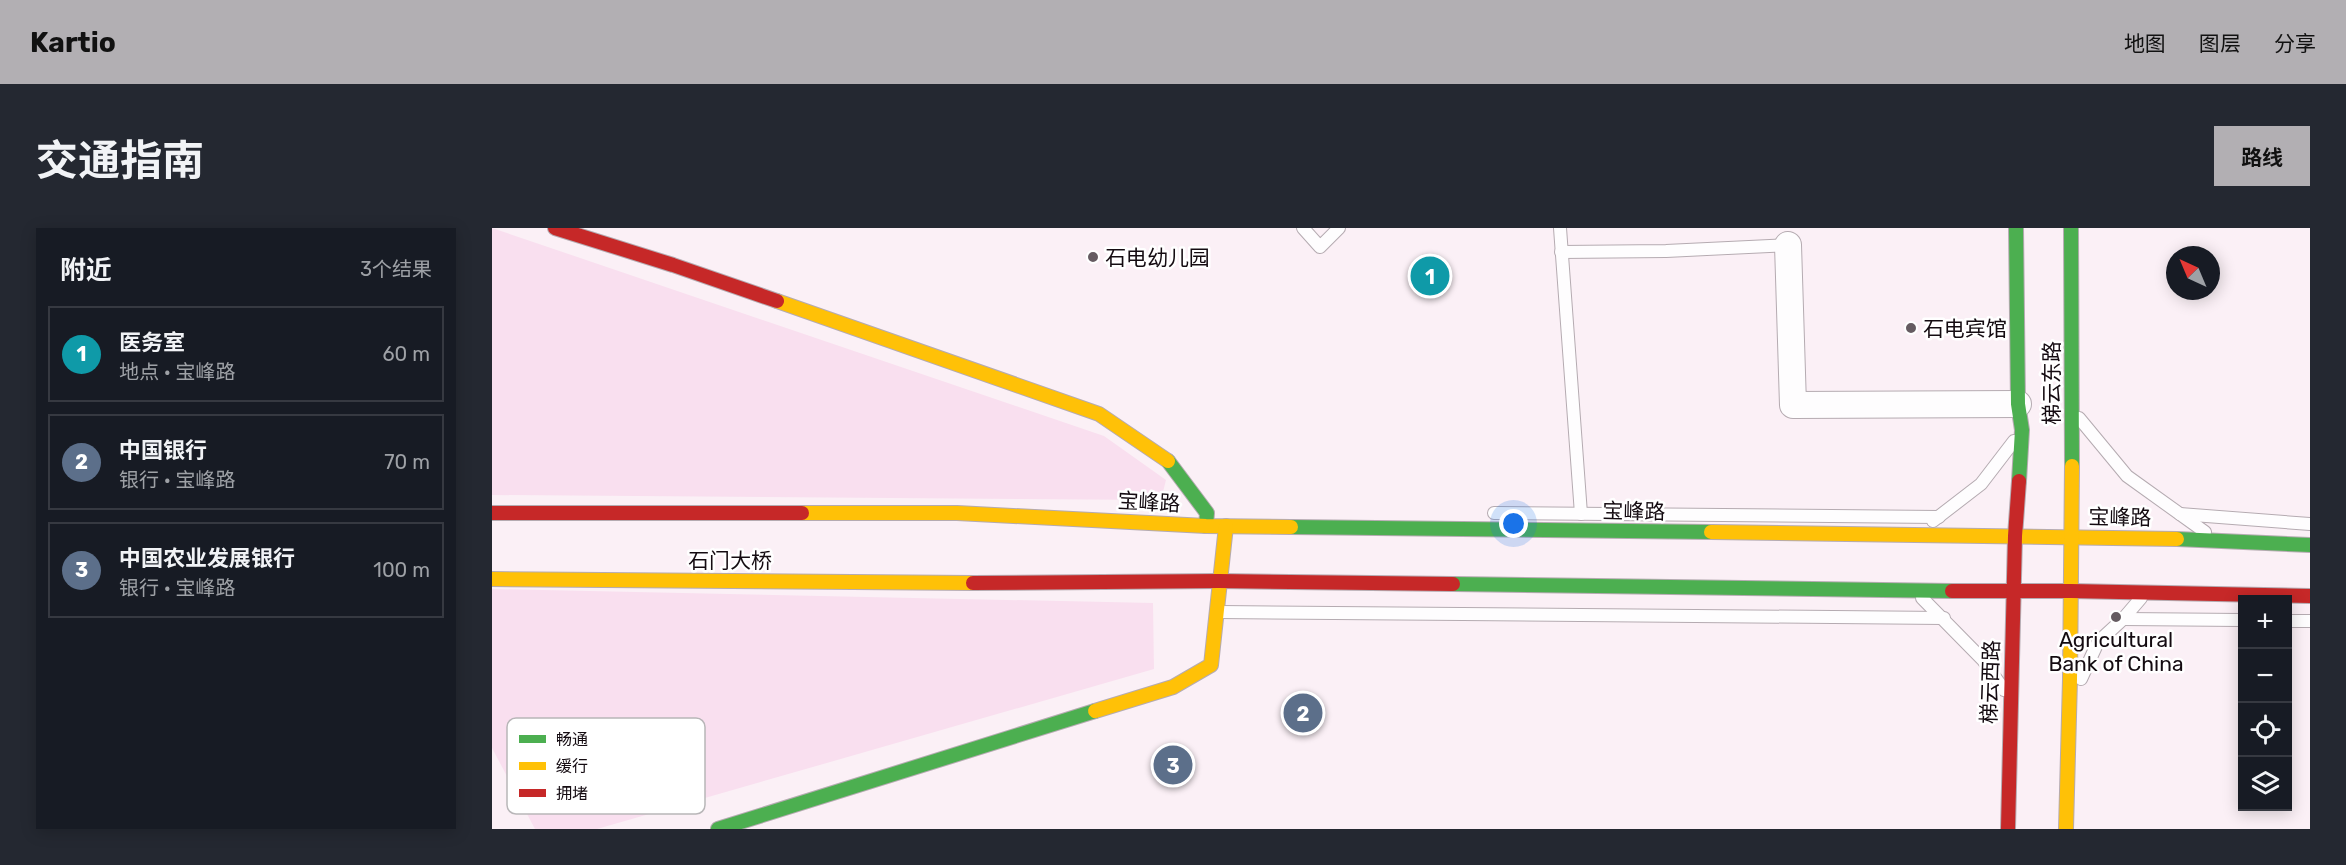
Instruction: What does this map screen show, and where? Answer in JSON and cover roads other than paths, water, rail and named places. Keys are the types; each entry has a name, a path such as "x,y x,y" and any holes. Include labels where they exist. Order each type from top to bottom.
{"main road":[{"path":"555,228 673,265 1099,414 1171,463 1210,517"},
{"name":"梯云东路","path":"2015,537 2022,430 2018,404 2016,228"},
{"name":"梯云东路","path":"2071,228 2073,537"},
{"name":"宝峰路","path":"492,513 957,513 1210,517 1226,526 1906,537 2073,537 2216,540 2310,545"},
{"path":"718,829 1173,687 1211,665 1219,612 1219,580 1226,526"},
{"name":"梯云西路","path":"2008,829 2015,537"},
{"path":"2066,829 2071,699 2073,537"},
{"name":"石门大桥","path":"492,579 968,583 1219,580"},
{"path":"1219,580 2310,596"}],"street":[{"path":"1788,245 1793,405 2018,404"}],"lane":[{"path":"1303,228 1320,247 1340,228"},
{"path":"1560,228 1581,514"},
{"path":"1561,252 1666,251 1788,245"},
{"path":"2073,411 2127,476 2216,540"},
{"path":"1906,537 1939,517 1981,484 2022,430"},
{"path":"1476,513 1939,517"},
{"path":"2179,514 2310,524"},
{"path":"1914,591 1944,618 1983,660 2010,698"},
{"path":"2071,699 2098,642 2123,620 2145,593"},
{"path":"1219,612 1944,618"},
{"path":"2123,620 2238,620"},
{"path":"2292,621 2310,621"}],"place":[{"name":"石电幼儿园","path":"1093,257"},
{"name":"医务室","path":"1430,276"},
{"name":"石电宾馆","path":"1911,328"},
{"name":"Agricultural Bank of China","path":"2116,617"},
{"name":"中国银行","path":"1303,713"},
{"name":"中国农业发展银行","path":"1173,765"}]}
